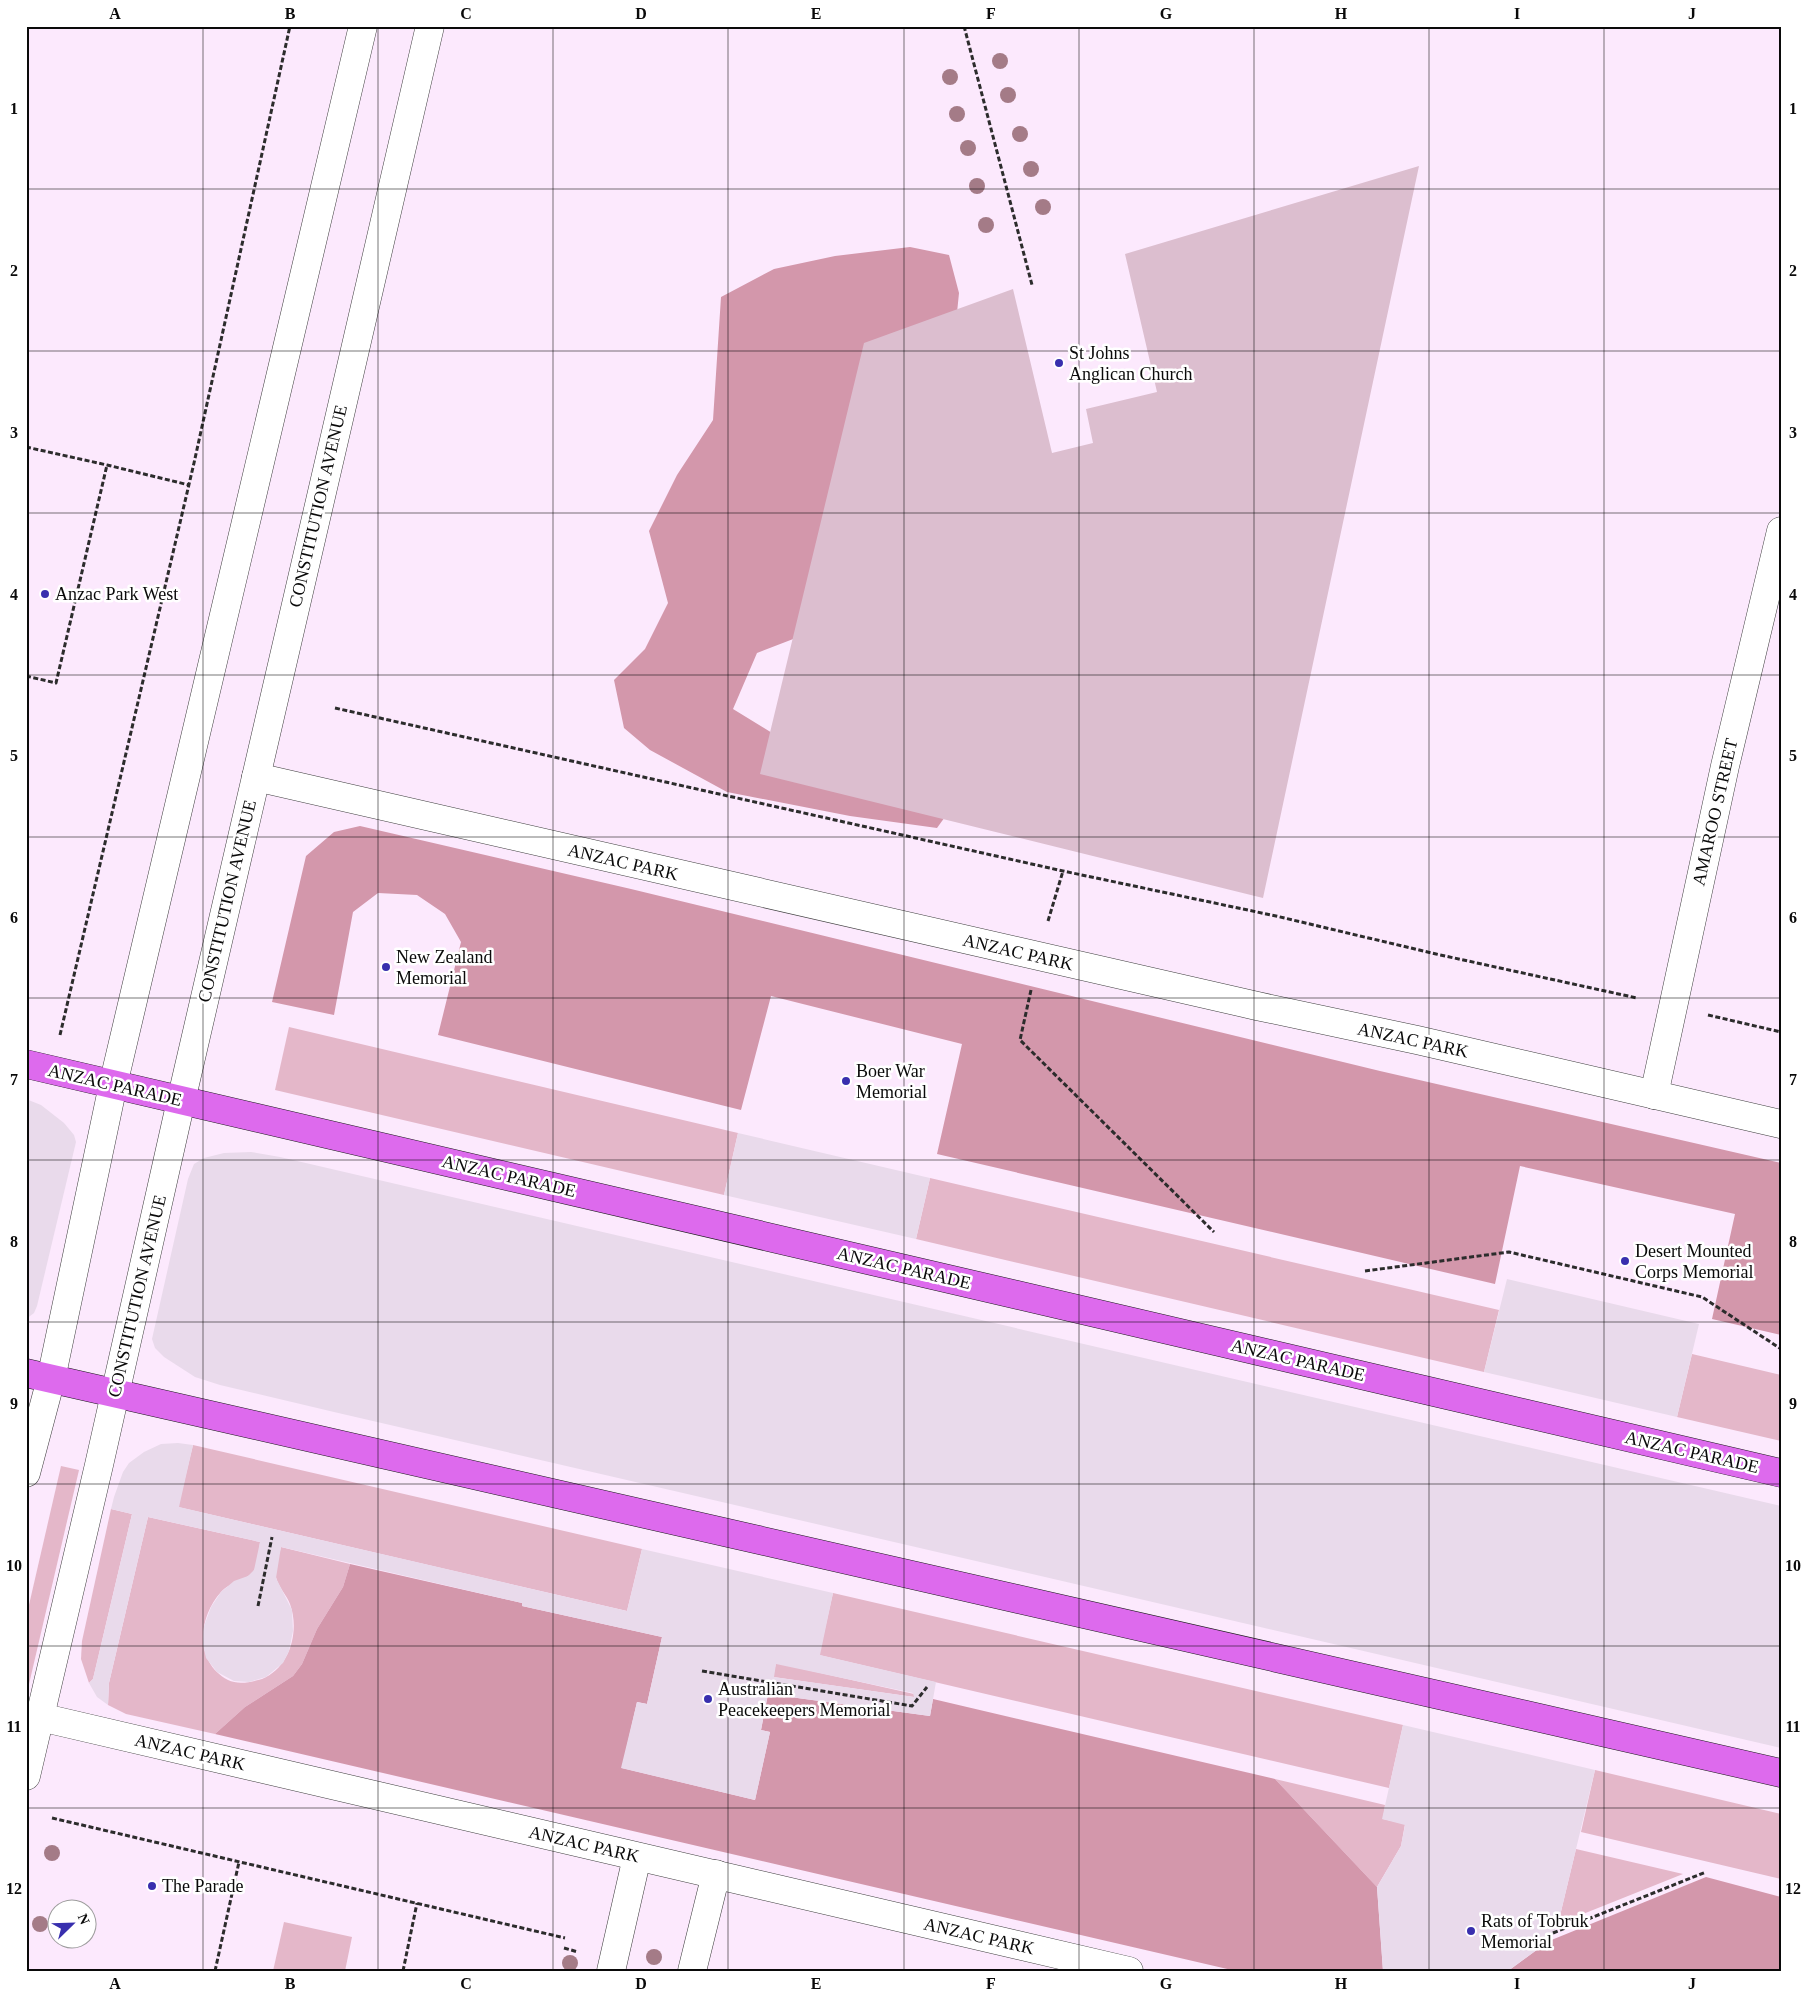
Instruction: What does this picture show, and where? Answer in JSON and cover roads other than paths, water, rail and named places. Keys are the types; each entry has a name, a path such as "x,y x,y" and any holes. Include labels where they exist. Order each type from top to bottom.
{"main road":[{"name":"ANZAC PARADE","path":"26,1064 1781,1472"},
{"path":"38,1376 1781,1773"}],"street":[{"path":"26,1473 38,1376 113,1085 363,26"},
{"name":"CONSTITUTION AVENUE","path":"26,1776 116,1393 181,1101 430,26"},
{"name":"AMAROO STREET","path":"1654,1095 1723,776 1781,530"},
{"name":"ANZAC PARK","path":"256,777 1039,957 1417,1040 1781,1124"},
{"name":"ANZAC PARK","path":"40,1717 1129,1971"},
{"path":"611,1971 638,1857"},
{"path":"692,1971 716,1874"}],"place":[{"name":"St Johns Anglican Church","path":"1059,363"},
{"name":"Anzac Park West","path":"45,594"},
{"name":"New Zealand Memorial","path":"386,967"},
{"name":"Boer War Memorial","path":"846,1081"},
{"name":"Desert Mounted Corps Memorial","path":"1625,1261"},
{"name":"Australian Peacekeepers Memorial","path":"708,1699"},
{"name":"The Parade","path":"152,1886"},
{"name":"Rats of Tobruk Memorial","path":"1471,1931"}]}
